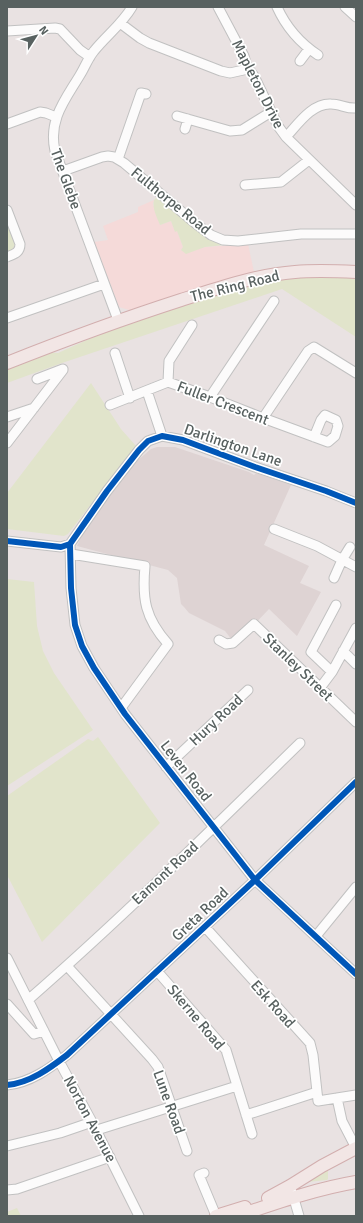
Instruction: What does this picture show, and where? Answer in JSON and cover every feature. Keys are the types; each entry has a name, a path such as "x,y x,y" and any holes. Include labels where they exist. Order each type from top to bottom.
{"main road":[{"name":"The Ring Road","path":"7,362 118,320 250,279 295,272 323,270 356,272"},
{"path":"217,1216 234,1214 292,1192 322,1166 356,1148"},
{"path":"234,1214 268,1198 315,1185 335,1186 356,1182"}],"street":[{"name":"The Glebe","path":"118,320 63,171 52,135 56,117 93,52 120,23 132,7"},
{"name":"Mapleton Drive","path":"218,7 278,126 286,137 356,205"},
{"path":"277,7 282,18 291,31 318,55"},
{"path":"345,7 356,17"},
{"path":"120,23 148,43 221,71 234,72 248,69"},
{"path":"7,31 55,28 64,32 80,50 90,57"},
{"path":"300,61 310,49"},
{"path":"118,159 141,93 146,94"},
{"path":"286,137 312,109 318,106 333,104 345,108 356,108"},
{"path":"7,124 40,112 56,117"},
{"path":"177,116 230,131 238,131 271,112"},
{"path":"185,129 188,120"},
{"name":"Fulthorpe Road","path":"63,171 102,157 108,156 118,159 138,174 195,223 211,235 223,240 238,241 301,234 356,234"},
{"path":"245,185 260,189 281,182 309,160"},
{"path":"7,210 20,244 18,253 7,257"},
{"path":"7,318 104,284"},
{"path":"210,397 272,303 262,300"},
{"path":"168,382 168,361 182,332 192,325"},
{"path":"263,418 308,351 314,347 356,373"},
{"path":"115,353 130,398"},
{"path":"7,444 63,369 37,379"},
{"name":"Fuller Crescent","path":"110,405 168,382 314,437"},
{"path":"147,391 162,436"},
{"path":"7,417 34,407"},
{"name":"Darlington Lane","path":"70,549 107,491 139,450 148,441 162,436 183,440 255,468 326,491 356,503"},
{"path":"274,530 317,546 356,567"},
{"path":"7,541 61,547 145,566 143,584 144,602 151,621 168,644 121,708"},
{"path":"334,578 350,547"},
{"name":"Leven Road","path":"70,549 71,588 75,625 82,646 94,668 121,708 255,880 356,974"},
{"path":"332,672 308,650 336,605"},
{"name":"Stanley Street","path":"219,640 226,644 234,643 254,624 356,722"},
{"path":"320,688 332,672 356,628"},
{"path":"343,652 356,664"},
{"name":"Hury Road","path":"166,767 248,690"},
{"name":"Eamont Road","path":"28,1000 67,966 300,743"},
{"name":"Greta Road","path":"7,1085 43,1073 67,1055 255,880 356,782"},
{"path":"316,936 356,887"},
{"name":"Esk Road","path":"205,927 310,1044 313,1055 317,1096"},
{"name":"Norton Avenue","path":"7,958 140,1216"},
{"name":"Lune Road","path":"67,966 158,1067 187,1151"},
{"name":"Skerne Road","path":"158,971 226,1050 252,1134"},
{"path":"7,1004 34,1034 44,1031"},
{"path":"7,1146 172,1106 237,1086"},
{"path":"246,1115 317,1096 337,1098 356,1095"},
{"path":"337,1098 342,1121 356,1148"},
{"path":"7,1190 18,1188 110,1157"},
{"path":"204,1173 199,1175 217,1216"},
{"path":"292,1192 299,1216"}],"shaded area":[{"path":"154,200 153,204 160,225 171,221 175,231 177,231 183,247 181,250 186,253 205,247 248,244 254,272 129,310 119,307 94,242 108,240 103,226 138,212 138,207"},
{"path":"157,447 175,447 254,475 256,473 291,485 264,545 309,566 300,583 321,592 297,636 269,609 250,629 232,640 225,631 189,613 181,604 177,578 168,570 77,546 84,531 128,472 138,460 151,449"}],"green space":[{"path":"157,197 206,236 224,245 205,247 186,254 181,250 183,247 177,231 175,232 171,221 160,225 154,207 154,200"},
{"path":"7,223 15,245 12,250 7,252"},
{"path":"356,276 356,337 282,289 7,383 7,366 45,352 58,353 89,339 164,310 239,286 292,277"},
{"path":"91,383 121,429 136,446 68,534 64,536 7,529 7,493"},
{"path":"7,579 34,582 37,626 43,651 54,673 93,730 7,786"},
{"path":"98,737 160,823 42,942 7,875 7,796 88,739 93,741"},
{"path":"326,1169 328,1171 327,1180 307,1182"},
{"path":"17,1208 21,1216 7,1216 7,1212"}],"cycle path":[{"path":"7,541 61,547 70,544 107,491 139,450 148,441 162,436 183,440 356,503"},
{"path":"70,544 71,588 75,625 82,646 94,668 125,714 255,880 356,974"},
{"path":"7,1085 32,1078 47,1070 67,1055 255,880 356,782"}]}
